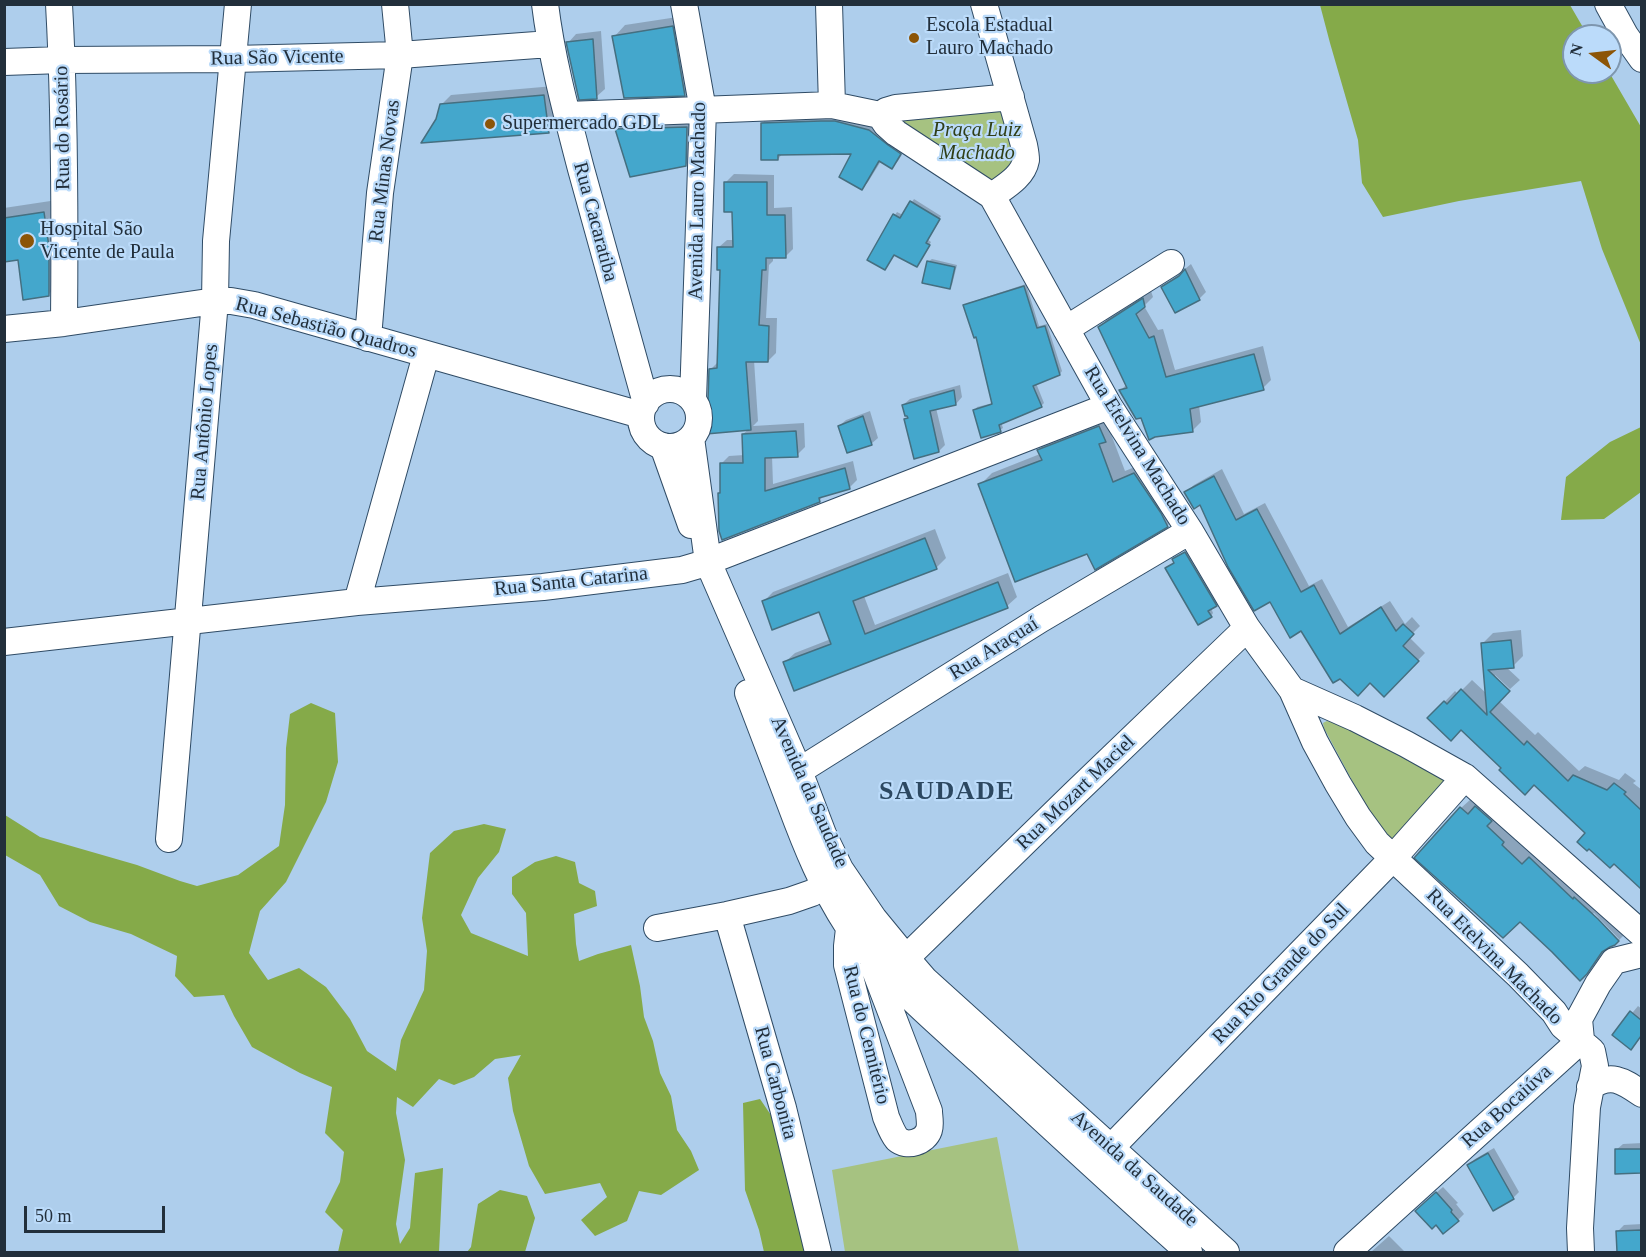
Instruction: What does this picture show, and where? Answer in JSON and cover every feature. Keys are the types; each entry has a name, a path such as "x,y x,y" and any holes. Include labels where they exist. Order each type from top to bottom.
{"street":[{"name":"Rua do Rosário","path":"59,4 64,186 64,323"},
{"name":"Rua Antônio Lopes","path":"169,839 215,301 216,241 238,4"},
{"name":"Rua Minas Novas","path":"368,338 380,193 400,55 394,4"},
{"name":"Rua Cacaratiba","path":"545,4 550,44 567,115 643,409"},
{"name":"Avenida Lauro Machado","path":"684,4 703,110 693,399"},
{"path":"830,4 832,105"},
{"path":"567,115 832,105 880,115 896,133 992,196 1014,180 1023,168 1026,159 984,4"},
{"path":"1608,4 1641,59"},
{"name":"Rua São Vicente","path":"4,62 400,55 550,44"},
{"path":"880,115 896,108 1011,97"},
{"name":"Rua Etelvina Machado","path":"992,196 1109,406 1190,531 1247,628 1292,690 1315,742 1358,817 1377,843 1518,975 1554,1012 1563,1026 1592,1051 1595,1066 1587,1107 1580,1228 1581,1252"},
{"path":"1066,329 1171,263"},
{"name":"Rua Sebastião Quadros","path":"4,329 64,323 215,301 231,301 254,305 426,355 643,409"},
{"path":"357,602 426,355"},
{"path":"674,389 684,392 693,399 699,412 698,426 691,438 678,446 663,446 646,435 642,425 643,409 653,395 663,390 674,389"},
{"name":"Rua Santa Catarina","path":"4,642 357,602 543,587 682,570 704,564 1109,406"},
{"name":"Avenida da Saudade","path":"691,438 704,564 799,771 823,834 832,878 849,927 884,971 915,1001 1102,1157 1226,1252"},
{"name":"Avenida da Saudade","path":"663,446 807,849 832,878 856,890 874,919 925,980 1102,1157 1189,1252"},
{"name":"Rua Araçuaí","path":"799,771 1041,619 1190,531"},
{"name":"Rua Mozart Maciel","path":"906,958 1247,628"},
{"path":"1292,690 1355,718 1464,777 1641,934"},
{"name":"Rua Rio Grande do Sul","path":"1102,1157 1393,858 1464,777"},
{"path":"657,928 789,901 812,893 832,878"},
{"name":"Rua do Cemitério","path":"856,890 849,927 847,965 886,1117 897,1138 903,1142 913,1143 924,1139 930,1130 929,1111 868,952"},
{"name":"Rua Carbonita","path":"728,915 783,1108 818,1252"},
{"path":"868,952 874,919"},
{"path":"1581,1040 1579,1019 1598,984 1614,962 1641,954"},
{"name":"Rua Bocaiúva","path":"1347,1252 1581,1040"},
{"path":"1590,1087 1601,1080 1611,1079 1627,1084 1641,1094"}],"green space":[{"path":"1320,5 1570,5 1581,24 1562,24 1562,84 1616,84 1641,127 1641,345 1602,249 1581,181 1459,201 1383,217 1362,183 1358,140"},
{"name":"Praça Luiz Machado","path":"1002,108 1015,161 990,187 893,117"},
{"path":"1641,427 1641,492 1604,519 1561,520 1566,477 1610,442"},
{"path":"311,703 335,713 338,762 326,802 286,882 260,911 249,953 268,980 299,968 326,987 350,1019 367,1051 396,1071 401,1040 424,990 427,951 422,918 430,853 454,831 484,824 506,829 499,852 478,878 461,915 471,933 528,956 526,913 512,894 512,877 535,862 556,856 575,862 579,883 595,891 597,906 574,914 579,961 631,945 644,1017 653,1041 660,1073 671,1096 677,1130 691,1151 699,1170 661,1195 639,1191 627,1221 595,1236 581,1220 607,1197 600,1183 545,1194 529,1166 513,1111 508,1078 521,1055 495,1059 474,1077 454,1085 439,1079 413,1107 397,1097 396,1113 405,1160 396,1224 400,1244 410,1228 415,1173 443,1168 439,1252 338,1252 343,1230 325,1212 340,1182 344,1152 325,1133 332,1087 252,1047 224,995 194,997 175,976 177,956 131,934 90,922 59,906 40,875 5,855 5,815 40,837 137,865 197,886 238,875 279,846 285,805 286,748 290,714"},
{"path":"1327,721 1338,724 1445,781 1394,840 1390,842 1379,831 1324,728 1323,723"},
{"path":"760,1099 775,1121 807,1252 764,1252 745,1190 743,1103"},
{"path":"997,1137 1019,1252 845,1252 832,1170"},
{"path":"500,1190 527,1196 535,1218 525,1252 467,1252 471,1247 478,1204"}],"building":[{"path":"673,26 685,96 624,98 612,36"},
{"path":"593,39 597,99 579,100 566,42"},
{"name":"Supermercado GDL","path":"544,95 549,133 421,143 436,119 440,104"},
{"path":"835,121 869,130 901,154 892,169 879,161 862,190 839,177 851,154 778,155 778,160 761,160 761,123"},
{"path":"687,127 686,166 630,177 615,129"},
{"path":"724,182 767,182 767,215 785,215 786,258 766,258 766,270 762,270 759,325 769,326 768,362 746,362 751,430 706,434 704,409 708,400 709,369 717,368 720,270 717,270 717,247 733,247 732,212 724,212"},
{"path":"910,201 940,219 926,243 930,245 917,267 894,255 885,270 867,260 893,214 900,218"},
{"name":"Hospital São Vicente de Paula","path":"44,212 49,247 49,296 23,300 18,260 4,262 4,218"},
{"path":"927,261 955,267 950,289 922,283"},
{"path":"1185,269 1200,300 1175,313 1161,287 1179,276"},
{"path":"1024,286 1037,328 1045,326 1060,375 1033,386 1042,407 999,425 1001,432 981,438 973,410 992,404 976,337 974,338 963,305"},
{"path":"1143,298 1145,307 1136,314 1149,338 1154,336 1166,377 1254,354 1264,390 1190,409 1193,432 1155,437 1149,440 1141,418 1136,419 1119,390 1127,388 1098,327"},
{"path":"954,390 956,405 930,411 939,452 914,459 904,419 908,418 905,416 902,405"},
{"path":"863,416 872,445 847,453 838,426"},
{"path":"1099,426 1106,442 1099,444 1113,482 1134,473 1168,527 1095,570 1087,554 1015,582 978,484 1042,460 1037,450"},
{"path":"796,431 798,457 765,458 765,491 845,468 850,489 819,498 820,502 722,540 719,531 718,493 720,493 720,463 743,463 742,434"},
{"path":"1214,476 1236,520 1257,509 1301,592 1314,585 1340,634 1381,607 1396,631 1403,624 1414,634 1403,646 1419,661 1384,697 1370,683 1358,696 1340,679 1333,683 1301,631 1290,638 1270,602 1254,611 1228,567 1200,505 1194,509 1184,492"},
{"path":"925,538 937,569 853,601 865,634 998,582 1008,608 794,691 783,662 831,644 819,612 772,630 762,601"},
{"path":"1185,552 1217,606 1208,611 1212,617 1198,625 1165,568 1174,563 1172,559"},
{"path":"1511,640 1514,668 1488,670 1510,691 1490,712 1524,745 1527,741 1568,781 1573,775 1607,790 1614,783 1626,792 1624,794 1641,810 1641,889 1614,864 1610,868 1589,849 1587,851 1577,842 1585,833 1534,785 1525,795 1499,770 1501,768 1461,730 1451,741 1427,718 1444,701 1447,704 1461,689 1487,715 1481,643"},
{"path":"1475,806 1492,821 1487,826 1504,842 1502,845 1522,864 1529,857 1619,941 1602,952 1580,981 1520,922 1503,938 1414,858 1460,807 1468,814"},
{"path":"1630,1011 1641,1020 1641,1036 1631,1050 1612,1035"},
{"path":"1615,1149 1641,1149 1641,1173 1615,1174"},
{"path":"1488,1153 1514,1199 1493,1211 1467,1165"},
{"path":"1436,1192 1459,1221 1443,1234 1436,1225 1432,1229 1415,1211"},
{"path":"1641,1230 1641,1252 1617,1252 1616,1231"}],"place":[{"name":"Escola Estadual Lauro Machado","path":"914,38"},
{"name":"Supermercado GDL","path":"490,124"},
{"name":"Hospital São Vicente de Paula","path":"27,241"}],"district":[{"name":"SAUDADE","path":"947,792"}]}
